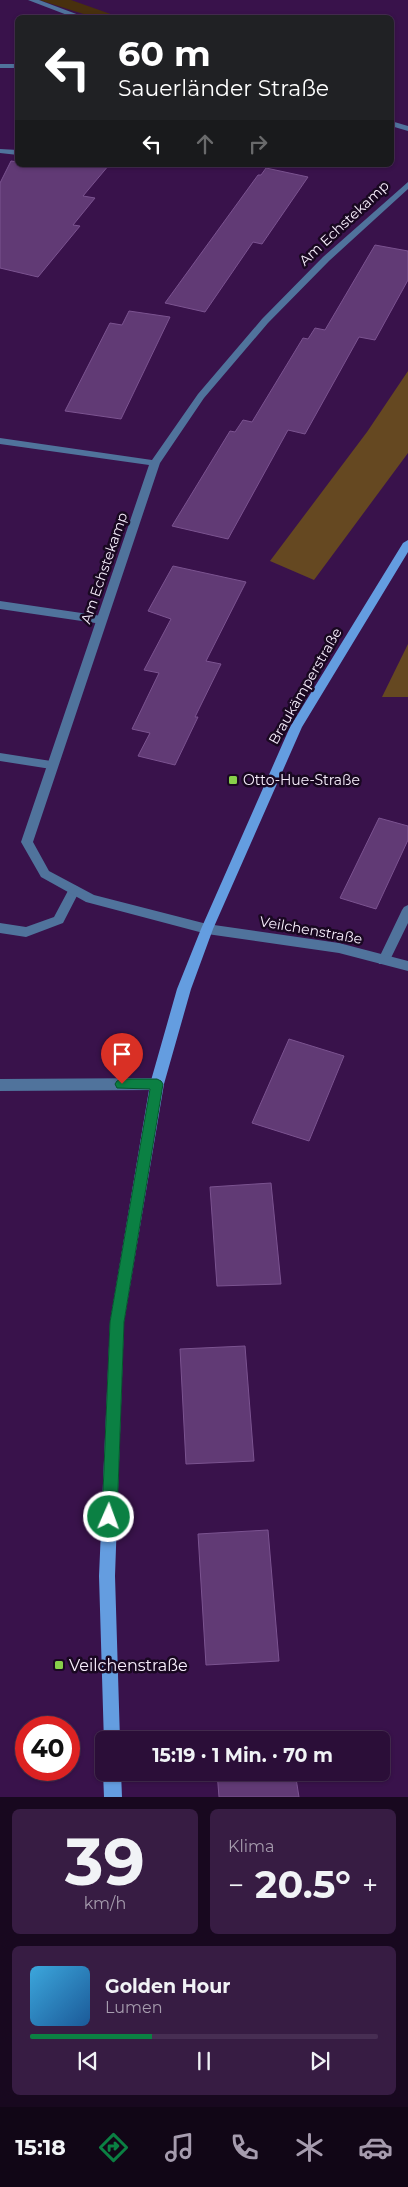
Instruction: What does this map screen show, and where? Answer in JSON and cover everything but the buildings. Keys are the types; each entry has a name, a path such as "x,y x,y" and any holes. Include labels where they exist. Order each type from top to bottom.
{"street":[{"path":"32,0 75,15"},
{"path":"0,66 15,66"},
{"path":"394,124 408,129"},
{"path":"0,151 15,153"},
{"name":"Am Echstekamp","path":"207,928 90,899 46,874 27,842 51,766 155,463 201,396 264,321 326,259 408,185"},
{"path":"0,441 155,463"},
{"name":"Braukämperstraße","path":"112,1731 107,1576 117,1322 157,1084 184,989 207,928 296,727 408,543"},
{"path":"0,606 102,620"},
{"path":"0,758 51,766"},
{"path":"0,928 26,932 59,920 74,890"},
{"path":"384,960 408,910"},
{"name":"Veilchenstraße","path":"207,928 297,940 408,966"},
{"path":"0,1085 157,1084"},
{"path":"112,1781 113,1797"}],"shaded area":[{"path":"39,0 71,0 113,15 87,15"},
{"path":"408,371 408,453 314,580 270,561 367,432"},
{"path":"408,644 408,697 382,697"}],"place":[{"name":"Otto-Hue-Straße","path":"233,780"},
{"name":"Veilchenstraße","path":"59,1665"}],"route":[{"path":"109,1517 117,1322 157,1084 122,1084"}]}
